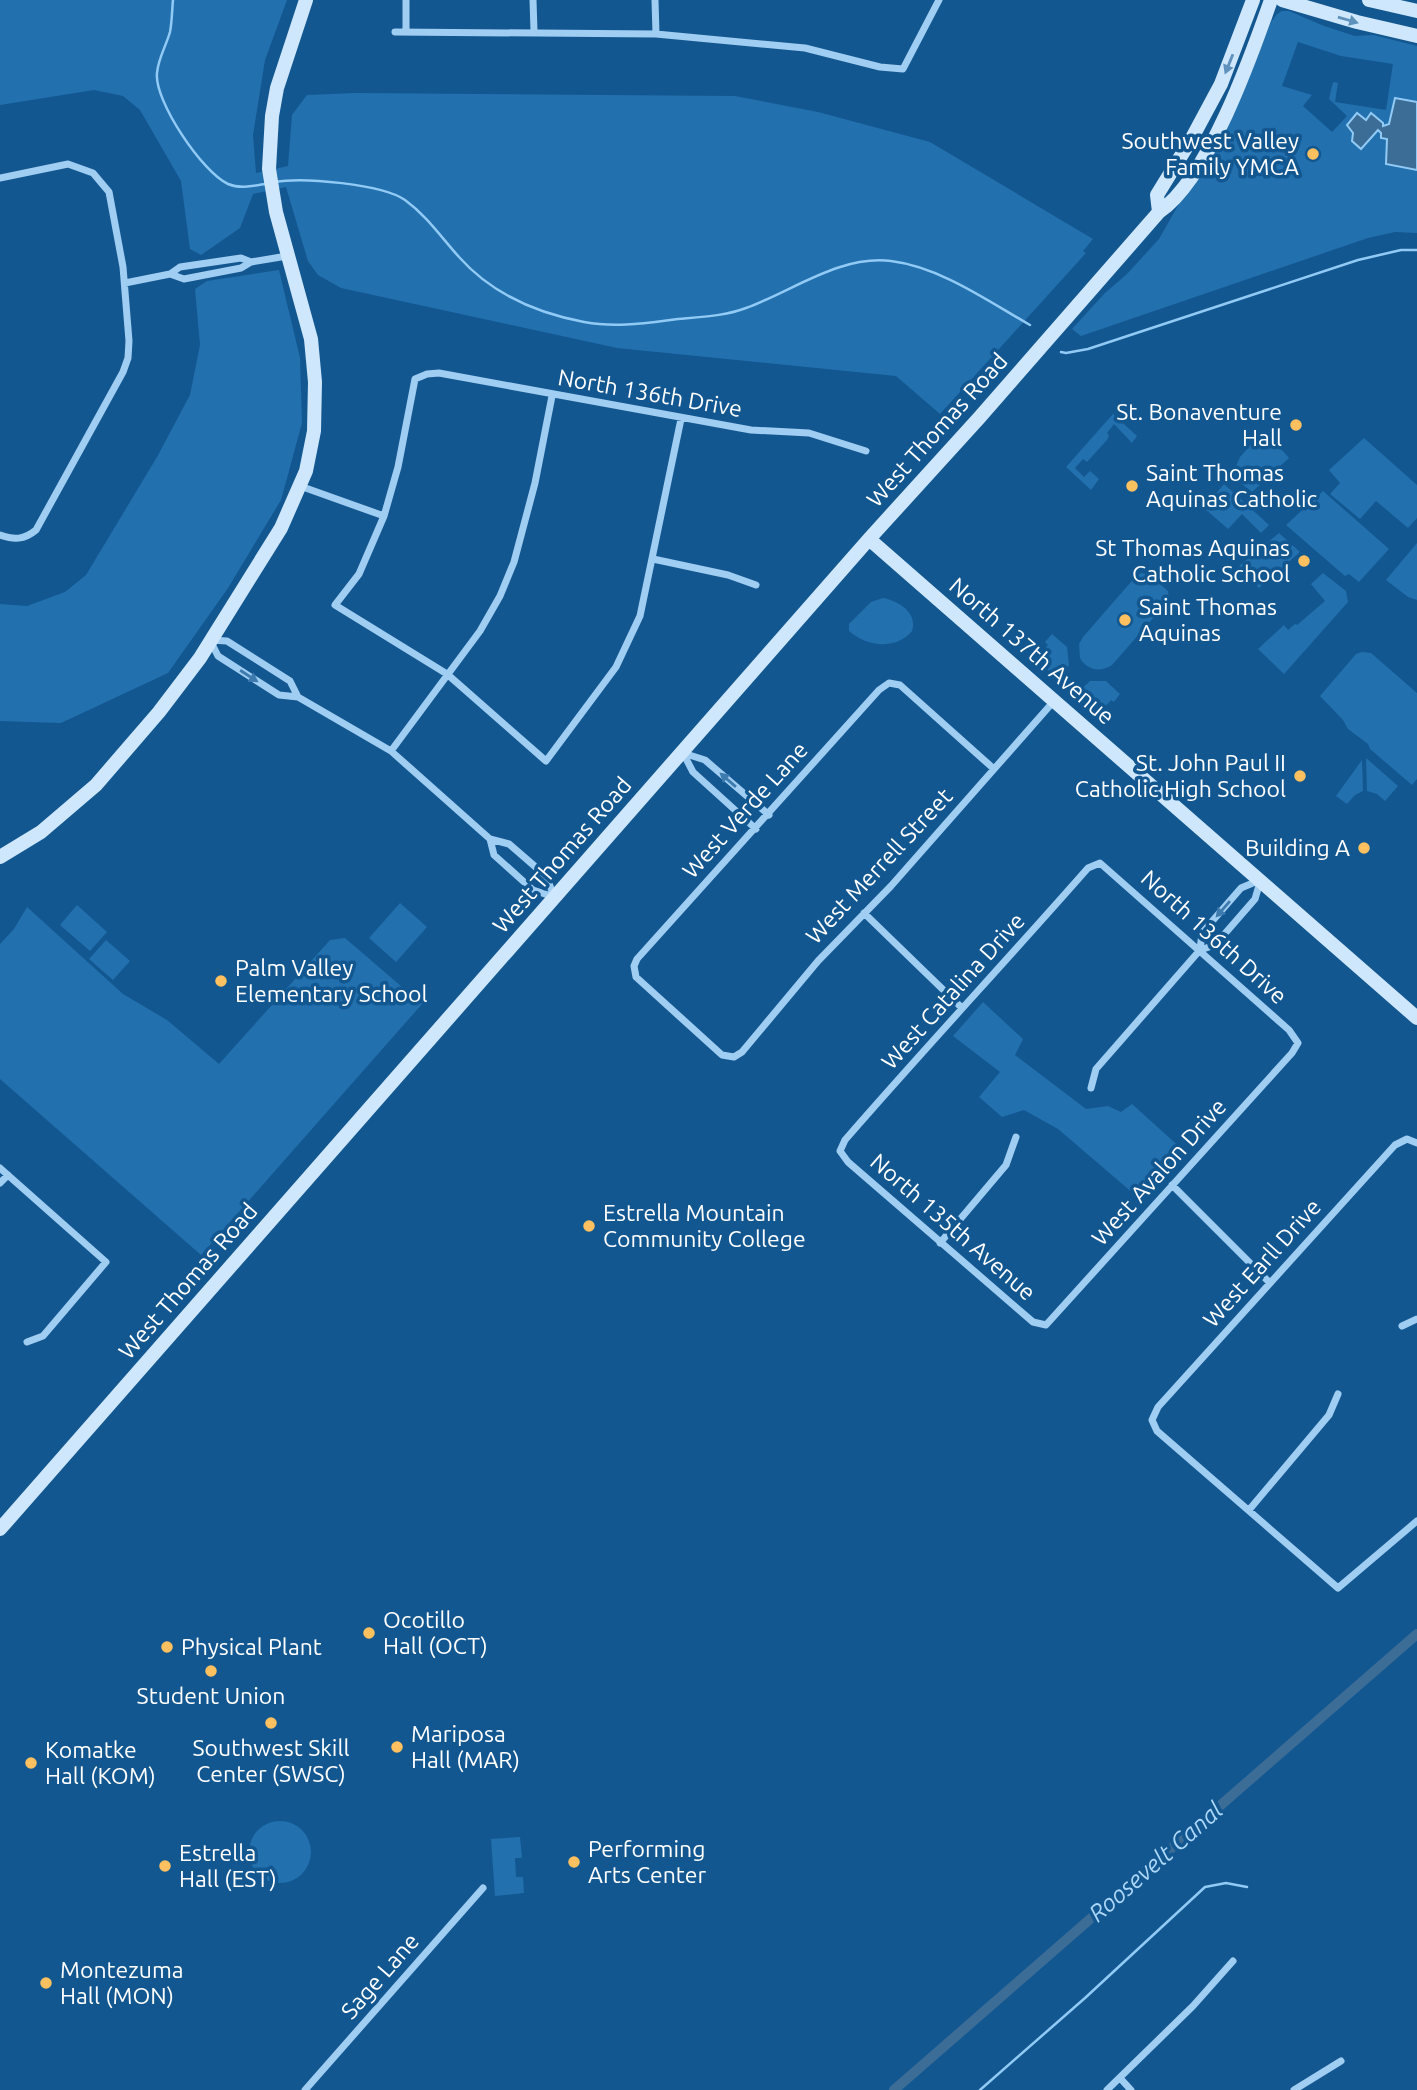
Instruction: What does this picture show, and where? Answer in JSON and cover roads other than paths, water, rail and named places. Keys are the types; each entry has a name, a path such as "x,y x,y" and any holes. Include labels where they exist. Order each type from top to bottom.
{"main road":[{"path":"0,857 41,832 96,785 159,712 200,658 281,528 306,471 314,430 316,382 311,340 287,256 269,169 272,116 277,88 306,0"},
{"name":"West Thomas Road","path":"1159,212 1157,194 1221,84 1254,0"},
{"name":"West Thomas Road","path":"0,1529 869,539 1159,212 1172,204 1209,147 1247,66 1271,0"},
{"path":"1282,0 1417,36"},
{"path":"1369,0 1417,11"},
{"name":"North 137th Avenue","path":"869,539 1417,1018"}],"street":[{"path":"406,0 406,32"},
{"path":"533,0 534,31"},
{"path":"655,0 656,34"},
{"path":"395,32 656,34 805,48 904,69 939,0"},
{"path":"0,178 68,164 93,173 109,192 123,267 129,341 128,358 123,372 36,530 26,537 12,539 0,535"},
{"path":"125,283 170,275 184,279 287,256"},
{"path":"170,275 180,267 241,258 251,262"},
{"path":"209,263 211,274"},
{"name":"North 136th Drive","path":"384,516 398,467 415,379 427,374 439,373 552,396 751,430 809,433 866,451"},
{"path":"391,751 480,631 500,596 514,562 535,483 552,396"},
{"path":"300,486 384,516 359,574 335,605 447,674 546,761 616,667 640,616 681,419"},
{"path":"653,559 727,575 756,585"},
{"path":"210,640 218,656 279,695 298,697 391,751 490,839 509,844 546,876 555,897"},
{"path":"210,640 227,642 290,681 298,697"},
{"name":"West Verde Lane","path":"734,1057 722,1055 640,982 634,967 637,959 721,864 757,829 889,682 900,685 993,769"},
{"name":"West Merrell Street","path":"734,1057 742,1052 818,961 891,886 1054,701"},
{"path":"683,753 705,760 769,815"},
{"path":"683,753 693,772 757,829"},
{"path":"490,839 494,855 533,890 555,897"},
{"name":"North 136th Drive","path":"1100,863 1289,1030 1298,1043"},
{"name":"West Catalina Drive","path":"841,1151 845,1140 962,1008 1088,868 1100,863"},
{"path":"1200,950 1202,933 1241,888 1260,880"},
{"path":"1091,1088 1096,1069 1200,950 1215,945 1255,899 1260,880"},
{"path":"864,914 962,1008"},
{"name":"West Avalon Drive","path":"1046,1325 1241,1111 1298,1043"},
{"path":"940,1243 1006,1166 1016,1137"},
{"name":"West Earll Drive","path":"1249,1510 1157,1431 1152,1420 1158,1407 1395,1145 1408,1139 1417,1143"},
{"name":"North 135th Avenue","path":"841,1151 848,1162 1033,1322 1046,1325"},
{"path":"0,1168 106,1262 43,1336 27,1342"},
{"path":"0,1183 8,1175"},
{"path":"1172,1185 1269,1282"},
{"path":"1402,1326 1417,1319"},
{"path":"1338,1394 1329,1415 1249,1510 1338,1588 1417,1521"},
{"name":"Sage Lane","path":"305,2090 483,1888"},
{"path":"1107,2090 1193,2006 1233,1961"},
{"path":"1294,2090 1341,2061"},
{"path":"1120,2078 1131,2090"}],"waterway":[{"path":"173,0 170,32 157,73 163,101 182,135 218,177 237,186 265,184"},
{"path":"275,182 304,180 342,183 394,194 420,213 459,257 486,282 532,307 584,322 631,324 730,313 853,263 891,261 927,270 963,286 1030,325"},
{"path":"1061,352 1088,349 1358,260 1401,250 1417,250"},
{"name":"Roosevelt Canal","path":"894,2090 1417,1634"},
{"path":"980,2090 1205,1887 1226,1883 1247,1887"}],"place":[{"name":"Southwest Valley Family YMCA","path":"1313,154"},
{"name":"St. Bonaventure Hall","path":"1296,425"},
{"name":"Saint Thomas Aquinas Catholic","path":"1132,486"},
{"name":"St Thomas Aquinas Catholic School","path":"1304,561"},
{"name":"Saint Thomas Aquinas","path":"1125,620"},
{"name":"St. John Paul II Catholic High School","path":"1300,776"},
{"name":"Building A","path":"1364,848"},
{"name":"Palm Valley Elementary School","path":"221,981"},
{"name":"Estrella Mountain Community College","path":"589,1226"},
{"name":"Ocotillo Hall (OCT)","path":"369,1633"},
{"name":"Physical Plant","path":"167,1647"},
{"name":"Student Union","path":"211,1671"},
{"name":"Southwest Skill Center (SWSC)","path":"271,1723"},
{"name":"Mariposa Hall (MAR)","path":"397,1747"},
{"name":"Komatke Hall (KOM)","path":"31,1763"},
{"name":"Performing Arts Center","path":"574,1862"},
{"name":"Estrella Hall (EST)","path":"165,1866"},
{"name":"Montezuma Hall (MON)","path":"46,1983"}]}
